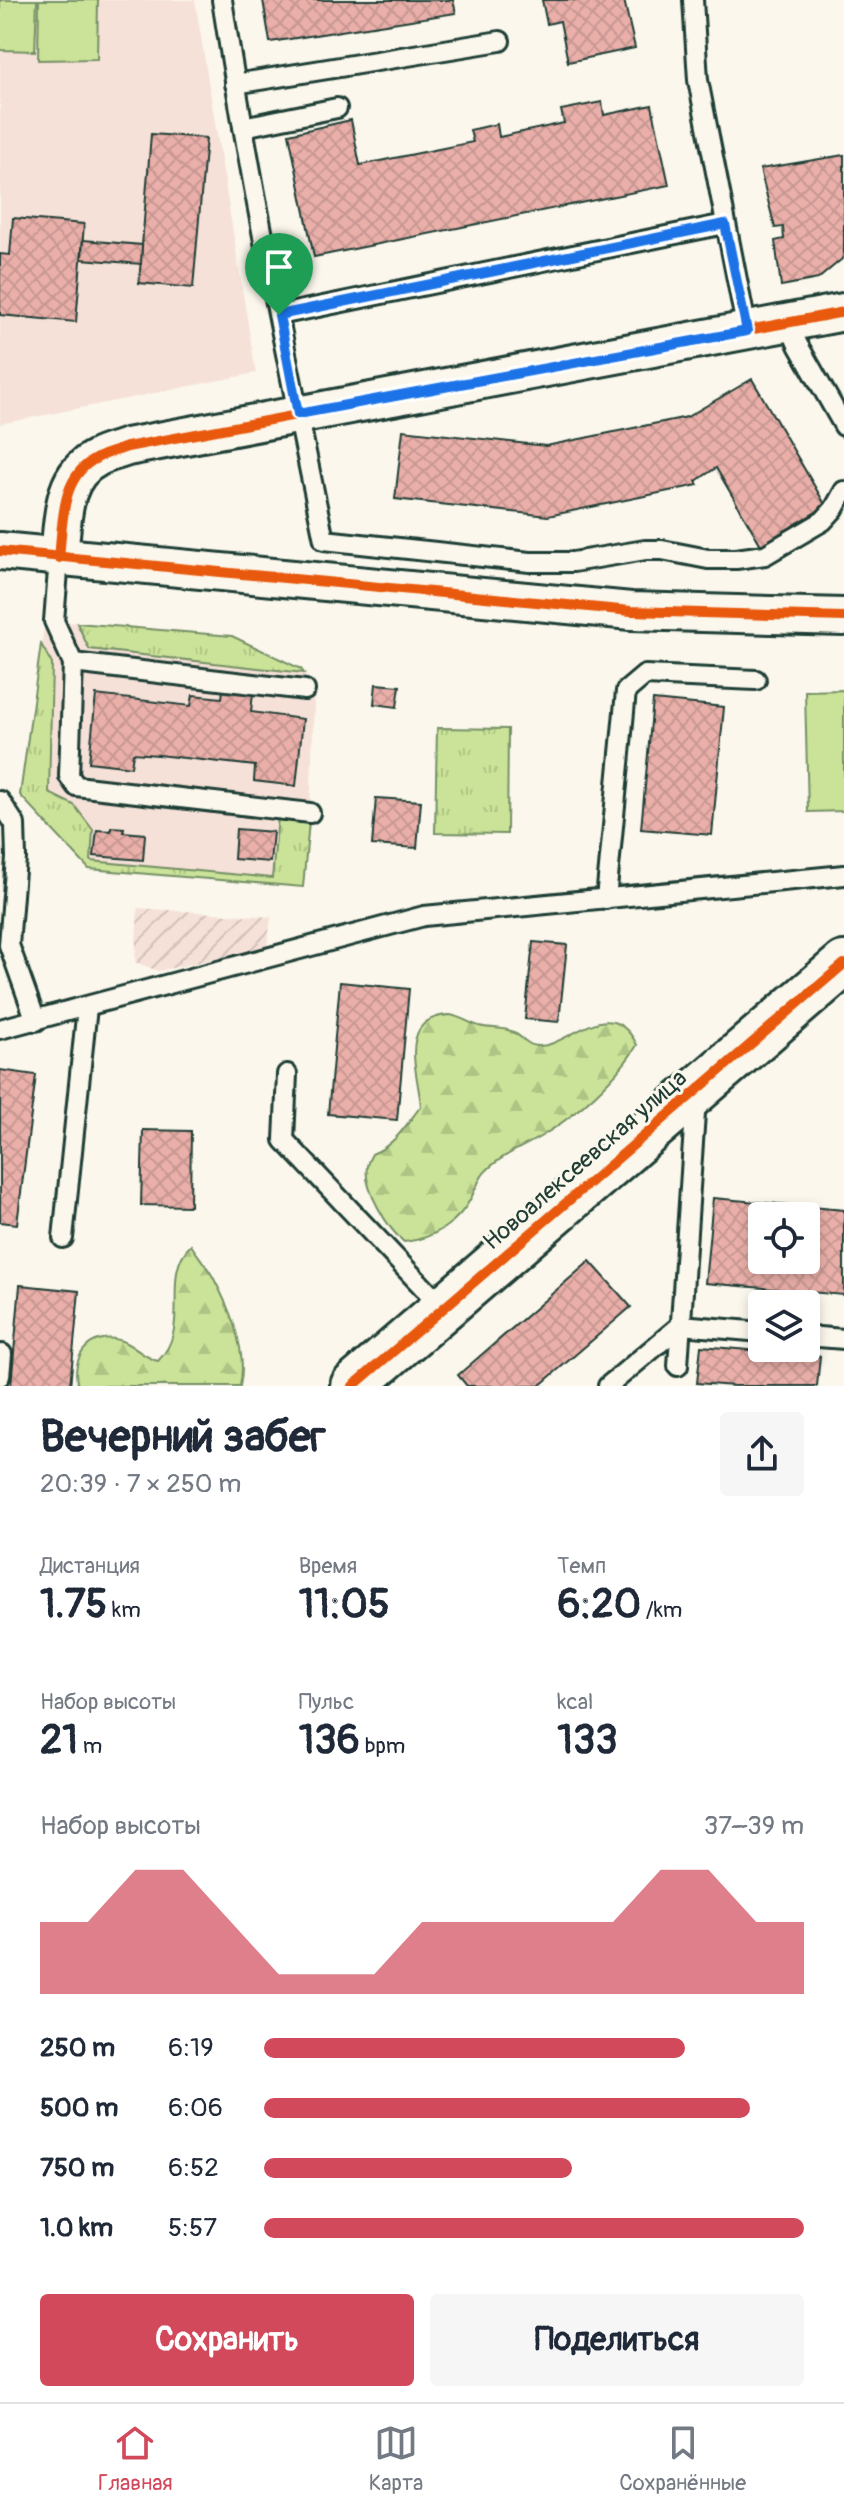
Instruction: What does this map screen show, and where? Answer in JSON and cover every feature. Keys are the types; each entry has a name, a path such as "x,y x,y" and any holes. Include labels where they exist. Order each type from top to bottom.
{"street":[{"path":"59,558 65,502 73,478 95,459 127,447 844,312"},
{"path":"0,551 631,611 844,617"},
{"name":"Новоалексеевская улица","path":"353,1386 844,964"}],"lane":[{"path":"222,0 243,127 324,540 530,562 573,562 645,550 662,550 708,559 736,559 765,555 823,521 844,491"},
{"path":"693,0 698,80 747,331"},
{"path":"235,84 500,41"},
{"path":"243,127 337,108"},
{"path":"279,315 725,224"},
{"path":"789,324 844,426"},
{"path":"59,558 54,621 73,663 69,776 76,786 310,813"},
{"path":"73,663 305,690"},
{"path":"606,899 626,691 645,675 756,680"},
{"path":"0,801 15,824 16,858 9,945 36,1021"},
{"path":"0,1029 424,916 844,875"},
{"path":"63,1238 87,1007"},
{"path":"287,1074 284,1140 443,1308"},
{"path":"678,1366 696,1091"},
{"path":"608,1386 681,1325 748,1331"},
{"path":"820,1337 844,1339"},
{"path":"0,1376 2,1354"}],"shaded area":[{"path":"0,0 195,0 256,373 0,424"},
{"path":"45,620 232,636 301,669 311,682 314,705 310,813 303,887 89,869 20,795"},
{"path":"138,908 271,917 267,948 158,971 135,962"}],"green space":[{"path":"0,0 37,0 35,51 0,50"},
{"path":"39,0 98,0 97,59 38,60"},
{"path":"77,623 232,636 304,673 89,649"},
{"path":"41,644 52,664 49,793 74,805 93,830 91,861 272,878 278,817 309,821 303,887 89,869 20,795"},
{"path":"844,690 844,811 808,812 805,691"},
{"path":"437,728 508,729 507,834 435,833"},
{"path":"450,1015 479,1026 511,1031 532,1045 558,1041 599,1022 613,1022 625,1029 637,1045 608,1082 583,1106 557,1126 493,1164 480,1179 467,1206 452,1222 435,1233 404,1242 384,1218 373,1197 367,1165 372,1154 394,1140 421,1106 414,1049 422,1025 433,1018"},
{"path":"191,1245 213,1277 231,1316 241,1359 240,1386 78,1386 79,1357 98,1340 119,1340 158,1361 168,1347 173,1332 177,1271"}],"building":[{"path":"263,0 453,0 456,13 270,42"},
{"path":"542,0 624,0 635,48 568,62 560,21 547,24"},
{"path":"602,102 604,115 652,105 669,185 314,257 289,134 351,120 360,165 473,142 470,130 497,124 499,137 564,123 561,110"},
{"path":"151,134 206,138 193,288 139,283"},
{"path":"844,155 842,259 818,279 781,286 775,241 784,239 783,227 775,228 760,169"},
{"path":"13,218 84,224 76,322 0,315 0,254 10,255"},
{"path":"83,240 142,245 141,264 82,259"},
{"path":"752,379 826,506 761,545 716,468 696,481 698,485 548,516 395,499 403,430 546,446 687,417"},
{"path":"376,684 400,686 397,707 374,704"},
{"path":"223,690 253,693 251,712 303,719 296,786 254,781 255,766 133,753 131,767 89,762 96,695 191,706 193,695 222,698"},
{"path":"653,700 724,707 712,835 641,829"},
{"path":"376,798 421,801 417,848 372,845"},
{"path":"111,827 124,828 123,832 145,834 143,860 94,856 97,830 111,831"},
{"path":"236,829 273,832 270,862 234,859"},
{"path":"533,942 567,945 559,1022 525,1019"},
{"path":"340,982 409,989 397,1120 328,1114"},
{"path":"0,1070 36,1075 17,1224 0,1222"},
{"path":"143,1130 191,1131 190,1206 141,1205"},
{"path":"713,1198 757,1202 748,1202 748,1274 820,1274 820,1208 844,1210 844,1295 820,1293 820,1290 705,1283"},
{"path":"590,1261 631,1307 539,1386 467,1386 458,1375"},
{"path":"20,1285 79,1291 70,1386 11,1386"},
{"path":"701,1346 748,1350 748,1362 819,1362 817,1386 697,1383"}],"cycle path":[{"path":"59,558 63,516 76,476 97,458 127,447 844,312"},
{"path":"0,551 631,611 844,617"},
{"path":"353,1386 844,964"}],"route":[{"path":"725,224 747,331 298,414 279,315 725,224"}]}
